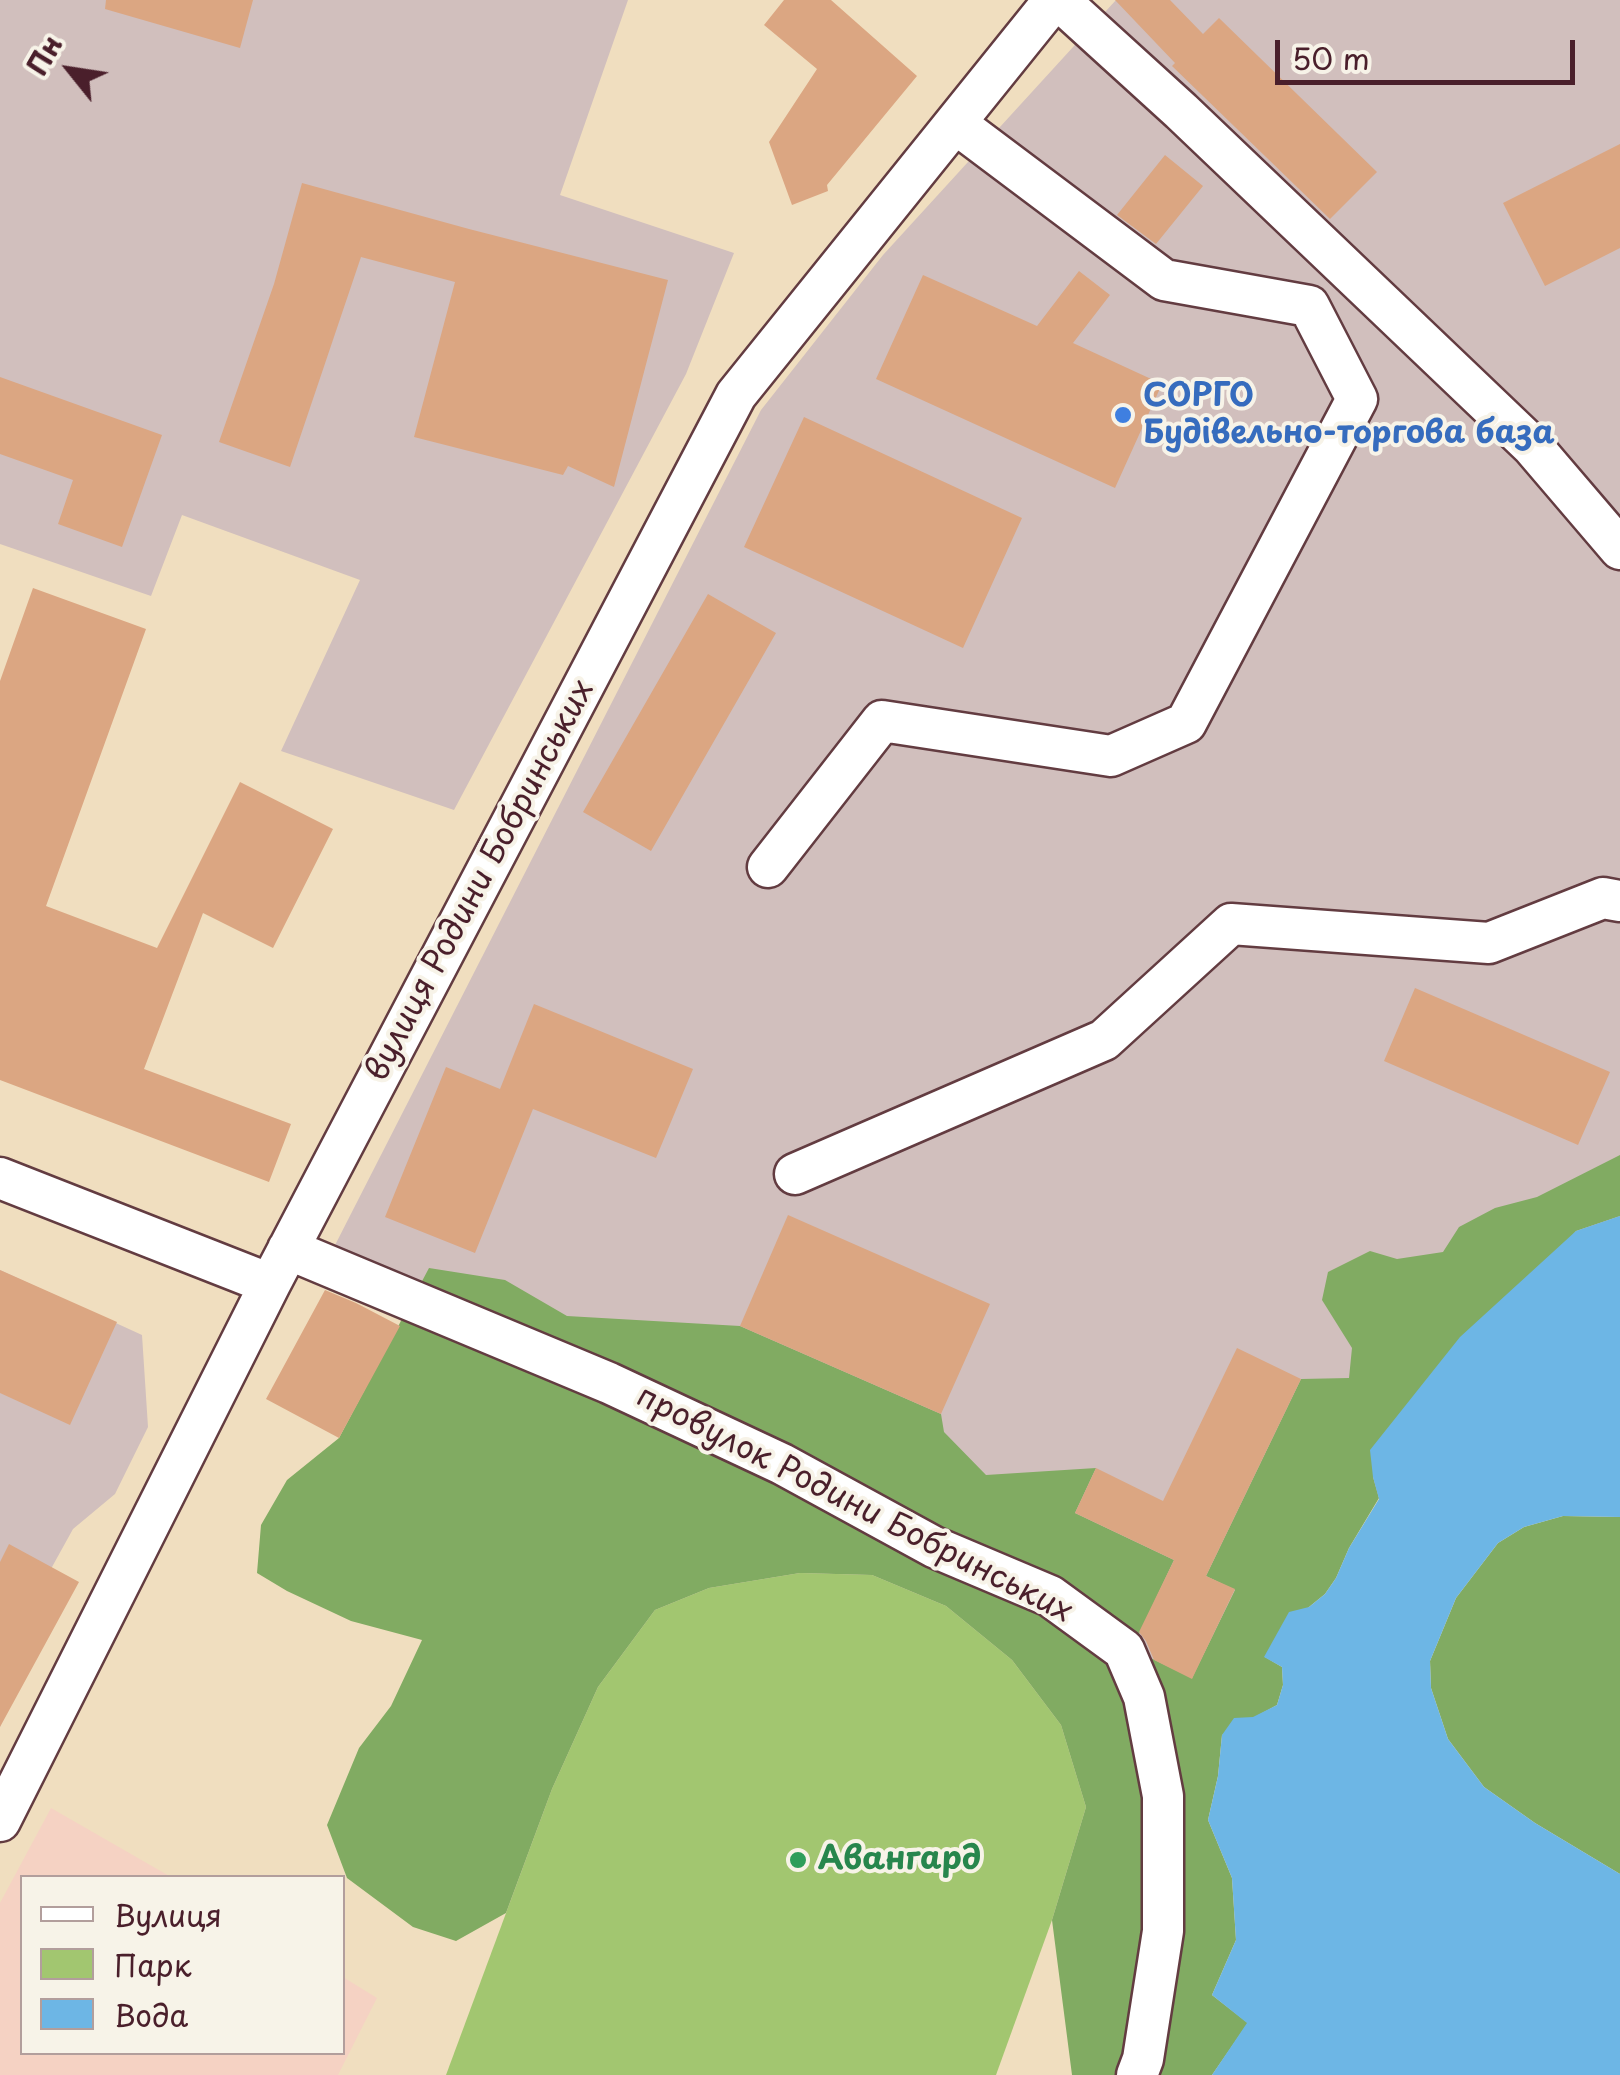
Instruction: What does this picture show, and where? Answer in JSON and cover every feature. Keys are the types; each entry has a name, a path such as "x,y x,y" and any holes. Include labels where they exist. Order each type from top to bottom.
{"street":[{"name":"вулиця Родини Бобринських","path":"0,1821 279,1266 736,394 1056,0"},
{"path":"1056,0 1181,111 1532,446 1620,549"},
{"path":"768,867 882,720 1110,756 1186,723 1358,399 1308,306 1164,280 955,123"},
{"path":"795,1174 1104,1040 1231,924 1489,943 1614,895"},
{"name":"провулок Родини Бобринських","path":"0,1178 279,1266 609,1383 782,1464 934,1547 1050,1596 1124,1650 1144,1697 1163,1796 1163,1931 1137,2075"}],"shaded area":[{"path":"0,0 628,0 560,195 734,253 686,374 454,810 281,751 360,580 182,515 151,596 0,544"},
{"path":"1116,0 1620,0 1620,1221 1182,1717 331,1253 761,410 883,255"},
{"path":"0,1270 142,1335 148,1427 115,1494 73,1529 52,1567 0,1727"},
{"path":"51,1808 168,1875 20,1875 20,2055 345,2055 345,1978 377,1998 338,2075 0,2075 0,1903"}],"green space":[{"path":"1620,1155 1620,1216 1576,1231 1373,1477 1379,1498 1336,1578 1265,1657 1282,1667 1283,1685 1277,1705 1222,1735 1208,1820 1232,1878 1236,1940 1212,1995 1248,2023 1212,2075 1072,2075 1052,1920 1086,1807 1061,1725 1012,1660 946,1606 872,1575 800,1573 709,1588 655,1610 598,1687 552,1789 506,1913 456,1941 413,1927 347,1878 327,1825 359,1748 391,1706 422,1640 351,1621 257,1573 261,1525 287,1480 339,1438 429,1268 505,1280 567,1316 740,1326 941,1414 944,1432 986,1475 1096,1468 1075,1513 1174,1560 1132,1649 1192,1678 1235,1590 1206,1576 1301,1379 1349,1378 1352,1348 1322,1300 1328,1272 1370,1251 1397,1259 1443,1252 1459,1227 1495,1208 1537,1197"},
{"path":"1563,1516 1620,1517 1620,1874 1484,1787 1448,1739 1431,1688 1430,1661 1456,1598 1498,1543 1524,1527"},
{"name":"Авангард","path":"800,1573 872,1575 946,1606 1012,1660 1061,1725 1086,1807 1052,1920 996,2075 446,2075 552,1789 598,1687 655,1610 709,1588"}],"water":[{"path":"1620,1216 1620,1517 1563,1516 1524,1527 1498,1543 1456,1598 1430,1661 1431,1688 1448,1739 1484,1787 1620,1874 1620,2075 1212,2075 1247,2023 1212,1995 1236,1940 1232,1878 1208,1820 1222,1735 1234,1718 1253,1717 1277,1705 1283,1685 1282,1667 1264,1657 1289,1612 1309,1607 1325,1594 1379,1499 1370,1450 1460,1337 1576,1231"}],"building":[{"path":"106,0 253,0 240,48 105,9"},
{"path":"784,0 831,0 917,76 827,185 828,191 792,205 769,142 817,69 764,25"},
{"path":"1115,0 1170,0 1203,34 1219,18 1377,172 1330,219 1172,66 1175,63"},
{"path":"1620,144 1620,248 1545,286 1503,203"},
{"path":"1165,155 1203,186 1156,244 1117,215"},
{"path":"302,183 668,280 614,487 568,466 563,475 414,437 455,282 361,257 290,467 219,442 274,284"},
{"path":"1079,271 1110,295 1073,343 1162,384 1115,488 876,379 923,275 1037,326"},
{"path":"0,377 162,435 122,547 58,524 73,480 0,454"},
{"path":"804,417 1022,518 963,648 744,547"},
{"path":"33,588 146,629 46,906 157,948 240,782 333,829 273,948 203,913 144,1069 291,1124 269,1182 0,1080 0,681"},
{"path":"708,594 776,633 651,851 583,812"},
{"path":"1415,988 1610,1072 1578,1145 1384,1061"},
{"path":"534,1004 693,1069 656,1158 533,1109 475,1253 385,1217 446,1067 500,1089"},
{"path":"788,1215 990,1304 941,1414 740,1326"},
{"path":"0,1270 117,1322 70,1425 0,1393"},
{"path":"325,1290 400,1326 339,1438 266,1399"},
{"path":"1237,1348 1301,1379 1206,1576 1235,1589 1192,1679 1154,1660 1139,1632 1174,1560 1075,1513 1096,1468 1163,1501"},
{"path":"9,1544 79,1582 0,1727 0,1562"}],"place":[{"name":"СОРГО Будівельно-торгова база","path":"1123,415"},
{"name":"Авангард","path":"798,1860"}]}
